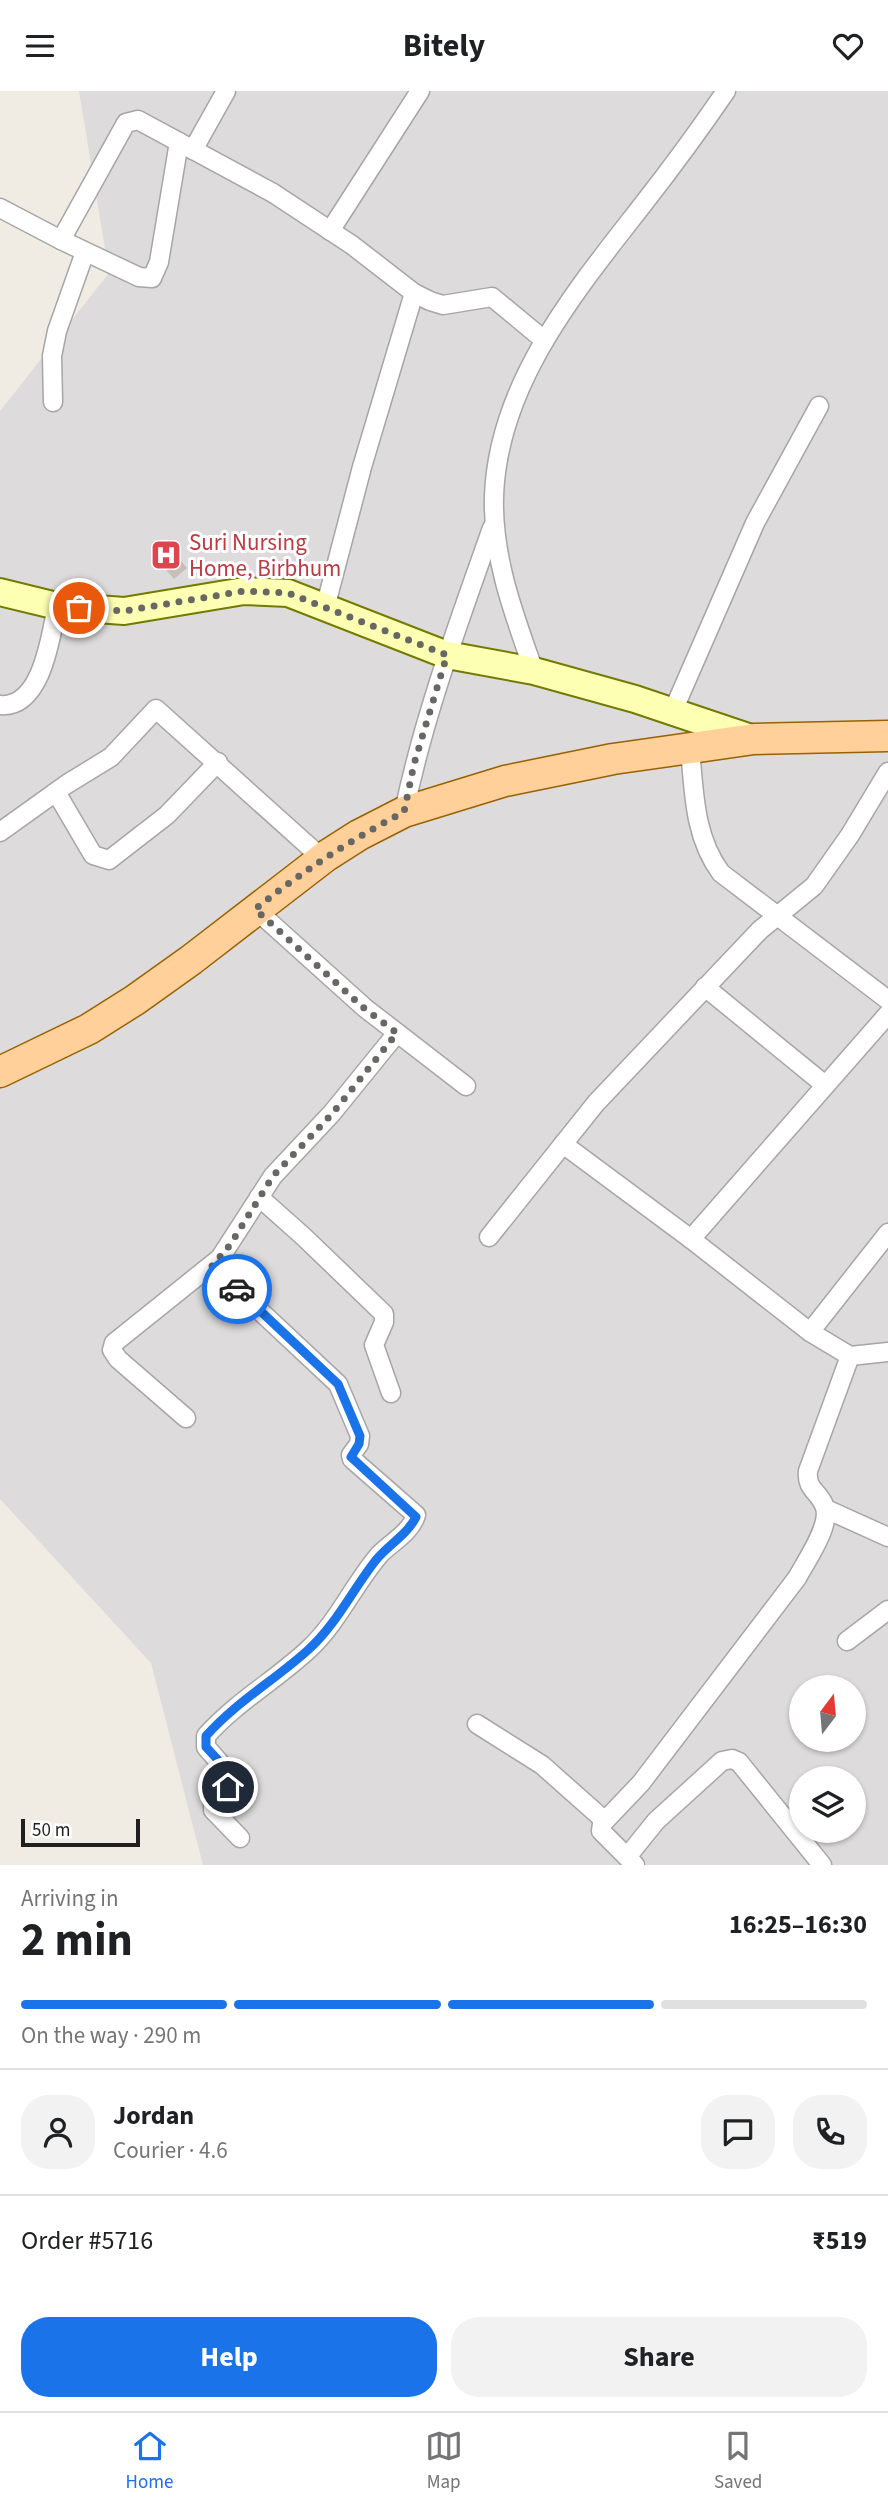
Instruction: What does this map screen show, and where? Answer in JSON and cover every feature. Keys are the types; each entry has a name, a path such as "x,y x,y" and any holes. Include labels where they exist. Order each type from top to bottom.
{"main road":[{"path":"0,592 57,606 124,611 244,591 288,593 447,655 534,671 673,711 754,739"},
{"path":"0,1072 89,1029 124,1007 191,960 323,859 359,835 404,812 505,781 613,759 754,739 888,736"}],"street":[{"path":"0,208 139,277 152,278 159,263 186,146 226,91"},
{"path":"330,231 421,91"},
{"path":"534,671 511,608 496,544 496,466 510,417 525,376 544,340 586,278 681,156 726,91"},
{"path":"61,240 129,121 142,122 273,193 414,293 443,305 492,297 544,340"},
{"path":"53,402 52,356 57,331 85,251"},
{"path":"325,608 362,467 414,293"},
{"path":"673,711 755,523 819,406"},
{"path":"404,812 414,764 447,655 494,521"},
{"path":"0,705 19,702 34,682 48,652 57,606"},
{"path":"0,832 121,749 154,710 162,713 218,762 323,859"},
{"path":"690,748 699,828 705,849 722,873 776,917 888,1000"},
{"path":"56,792 93,855 109,860 167,815 218,762"},
{"path":"489,1237 596,1103 760,930 814,886 850,835 888,772"},
{"path":"255,909 365,1009 466,1086"},
{"path":"705,987 825,1085"},
{"path":"691,1239 888,1014"},
{"path":"187,1417 118,1359 112,1346 133,1326 212,1266 230,1245 273,1176 332,1114 397,1033"},
{"path":"563,1144 810,1332 850,1356 888,1352"},
{"path":"259,1198 323,1254 384,1314 384,1322 374,1345 391,1393"},
{"path":"810,1332 888,1233"},
{"path":"212,1266 338,1384 360,1436 359,1444 351,1457 416,1515 408,1529 381,1553 326,1631 310,1649 233,1707 206,1736 206,1747 233,1778 213,1802 213,1810 240,1838"},
{"path":"850,1356 808,1471 807,1483 826,1509 888,1537"},
{"path":"822,1865 739,1762 732,1759 722,1762 667,1812 631,1861 601,1831 604,1820 641,1783 797,1578 825,1524 826,1509"},
{"path":"847,1641 888,1610"},
{"path":"477,1724 542,1765 604,1820"}],"shaded area":[{"path":"79,91 888,91 888,1865 203,1865 151,1663 0,1499 0,411 109,273"}],"building":[{"path":"165,542 187,568 174,579 151,553"}],"way so far":[{"path":"79,608 124,611 244,591 288,593 447,655 414,764 404,812 359,835 255,909 365,1009 397,1033 332,1114 273,1176 230,1245 212,1266 237,1289"}],"place":[{"name":"Suri Nursing Home, Birbhum","path":"166,555"}],"route":[{"path":"228,1787 232,1775 206,1747 206,1736 233,1707 310,1649 326,1631 381,1553 408,1529 416,1517 351,1457 359,1444 360,1436 338,1384 237,1289"}]}
